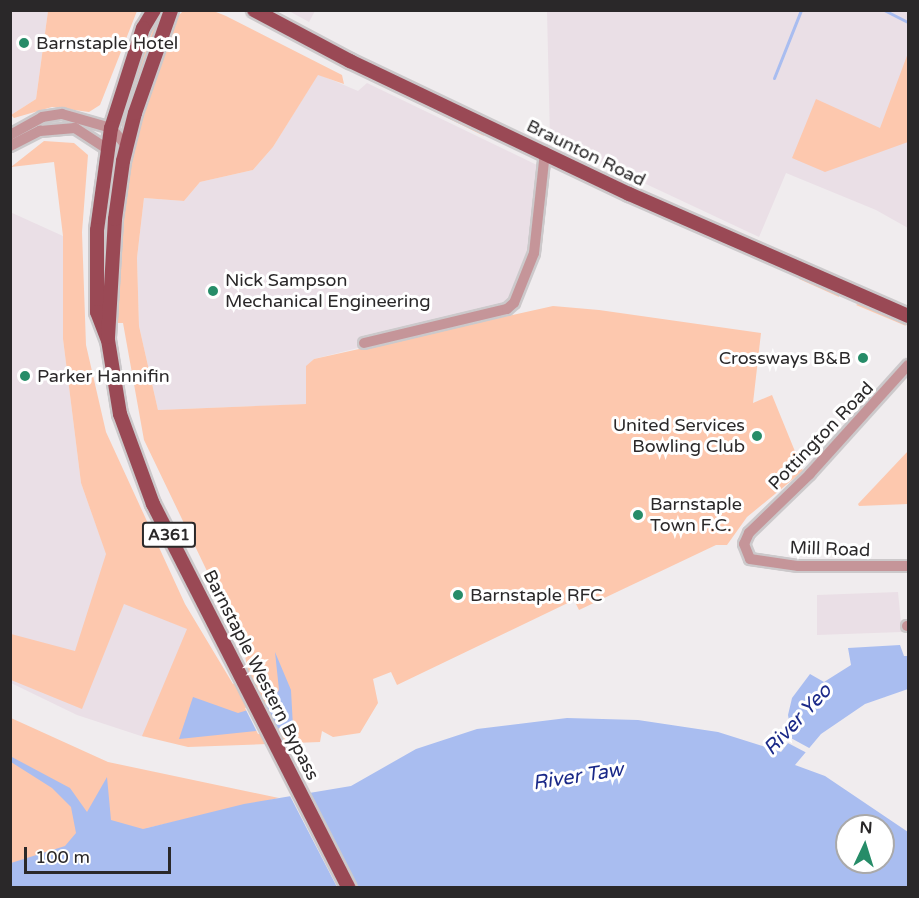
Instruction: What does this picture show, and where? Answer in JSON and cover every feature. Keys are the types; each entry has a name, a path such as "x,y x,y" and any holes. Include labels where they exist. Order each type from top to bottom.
{"main road":[{"name":"A361","path":"143,28 148,10"},
{"name":"Barnstaple Western Bypass","path":"154,10 143,28 111,128 107,149 95,265 97,312 108,340 120,414 140,472 349,888"},
{"name":"Braunton Road","path":"254,10 350,61 629,194 909,316"},
{"name":"Barnstaple Western Bypass","path":"108,340 115,219 126,145 172,12"}],"street":[{"path":"10,135 42,117 62,114 111,128 126,145"},
{"path":"10,146 40,131 75,128 107,149"},
{"path":"364,343 507,309 514,303 534,253 545,152"},
{"name":"Pottington Road","path":"750,559 744,544 749,533 818,465 909,364"},
{"name":"Mill Road","path":"750,559 819,567 909,566"}],"shaded area":[{"path":"11,11 48,11 36,99 11,115"},
{"path":"48,11 137,11 100,105 89,112 52,107 14,118 11,115 36,99"},
{"path":"160,11 164,11 123,129 121,123 132,84"},
{"path":"183,11 216,12 226,16 342,75 344,84 318,75 273,147 253,170 200,182 184,201 144,198 137,258 139,326 158,410 306,404 306,366 314,359 553,306 599,310 761,333 753,403 772,395 803,471 747,517 727,545 716,545 579,610 574,600 397,685 391,672 373,679 378,703 360,733 333,737 322,731 320,742 188,747 142,736 187,629 124,604 82,709 11,680 11,634 75,651 106,554 81,483 63,339 63,236 54,162 11,167 44,141 74,143 88,155 82,232 86,345 106,432 185,604 233,684 249,676 243,646 144,440 123,323 116,323 122,198 141,109 172,22"},
{"path":"289,11 315,11 309,22"},
{"path":"547,11 908,11 908,228 876,210 786,173 759,237 550,139"},
{"path":"908,53 908,142 825,172 792,158 816,99 880,128"},
{"path":"318,74 358,91 367,83 539,166 527,257 512,295 507,302 496,306 362,336 362,347 314,359 306,367 307,404 158,410 139,326 137,258 144,198 184,201 200,182 253,170 273,147"},
{"path":"413,98 480,129 484,136 409,99"},
{"path":"10,212 63,236 63,339 81,483 124,603 188,629 144,737 77,715 11,683"},
{"path":"801,277 838,292 839,297 799,279"},
{"path":"859,303 903,322 906,326 856,305"},
{"path":"908,451 908,504 859,506 858,504"},
{"path":"898,592 902,632 817,635 817,595"},
{"path":"11,718 108,762 279,798 143,829 430,774 11,864"}],"water":[{"path":"900,645 904,656 908,656 908,689 865,704 821,734 795,765 825,776 881,814 835,814 835,874 895,874 895,823 908,832 908,887 11,887 11,863 65,846 76,833 71,807 52,788 11,762 10,756 70,788 87,812 107,777 111,820 143,829 244,804 351,786 416,749 477,729 567,718 638,720 718,732 781,752 792,738 788,715 792,698 810,674 824,682 851,665 848,648"},
{"path":"275,652 291,690 293,727 179,739 193,697 238,713 270,703 279,690"}],"pier":[{"path":"263,702 278,731 258,734 245,708"},
{"path":"789,737 811,749 807,753 786,742"},
{"path":"309,791 358,887 337,887 289,794"}],"waterway":[{"path":"774,78 801,10"},
{"path":"884,10 908,22"}],"place":[{"name":"Barnstaple Hotel","path":"24,43"},
{"name":"Nick Sampson Mechanical Engineering","path":"213,291"},
{"name":"Crossways B&B","path":"863,358"},
{"name":"Parker Hannifin","path":"25,376"},
{"name":"United Services Bowling Club","path":"757,436"},
{"name":"Barnstaple Town F.C.","path":"638,515"},
{"name":"Barnstaple RFC","path":"458,595"}],"water label":[{"name":"River Yeo","path":"798,720"},
{"name":"River Taw","path":"578,777"}]}
